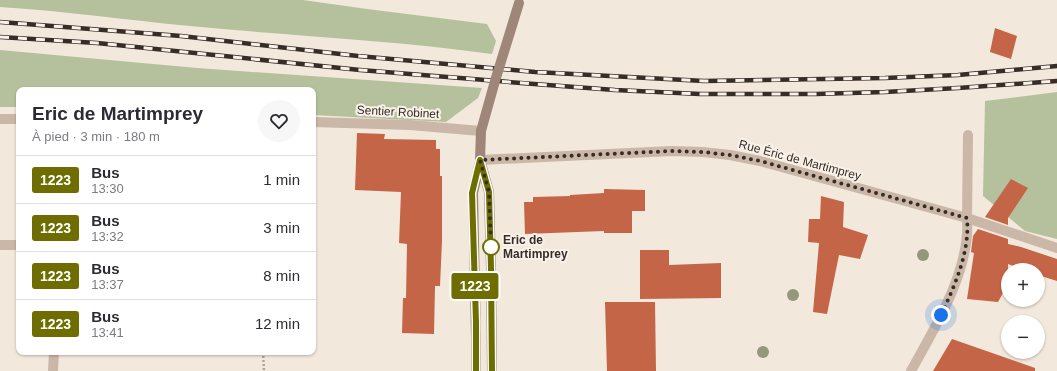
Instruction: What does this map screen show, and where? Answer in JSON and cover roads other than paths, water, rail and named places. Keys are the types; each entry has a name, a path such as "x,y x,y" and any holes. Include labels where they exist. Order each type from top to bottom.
{"main road":[{"path":"476,371 472,193 480,160 481,131 520,2"},
{"path":"480,160 489,192 492,371"}],"street":[{"path":"0,119 16,119"},
{"name":"Sentier Robinet","path":"316,122 410,125 481,131"},
{"path":"911,371 953,289 966,244 968,135"},
{"name":"Rue Éric de Martimprey","path":"480,160 672,151 730,155 760,161 967,218 1057,248"},
{"path":"0,245 16,245"},
{"path":"53,371 54,355"}],"railway":[{"path":"0,22 181,36 358,56 535,72 704,81 885,78 958,75 1057,66"},
{"path":"0,37 97,43 360,70 615,90 700,94 816,94 885,92 1057,81"}],"place":[{"name":"Eric de Martimprey","path":"491,247"}]}
